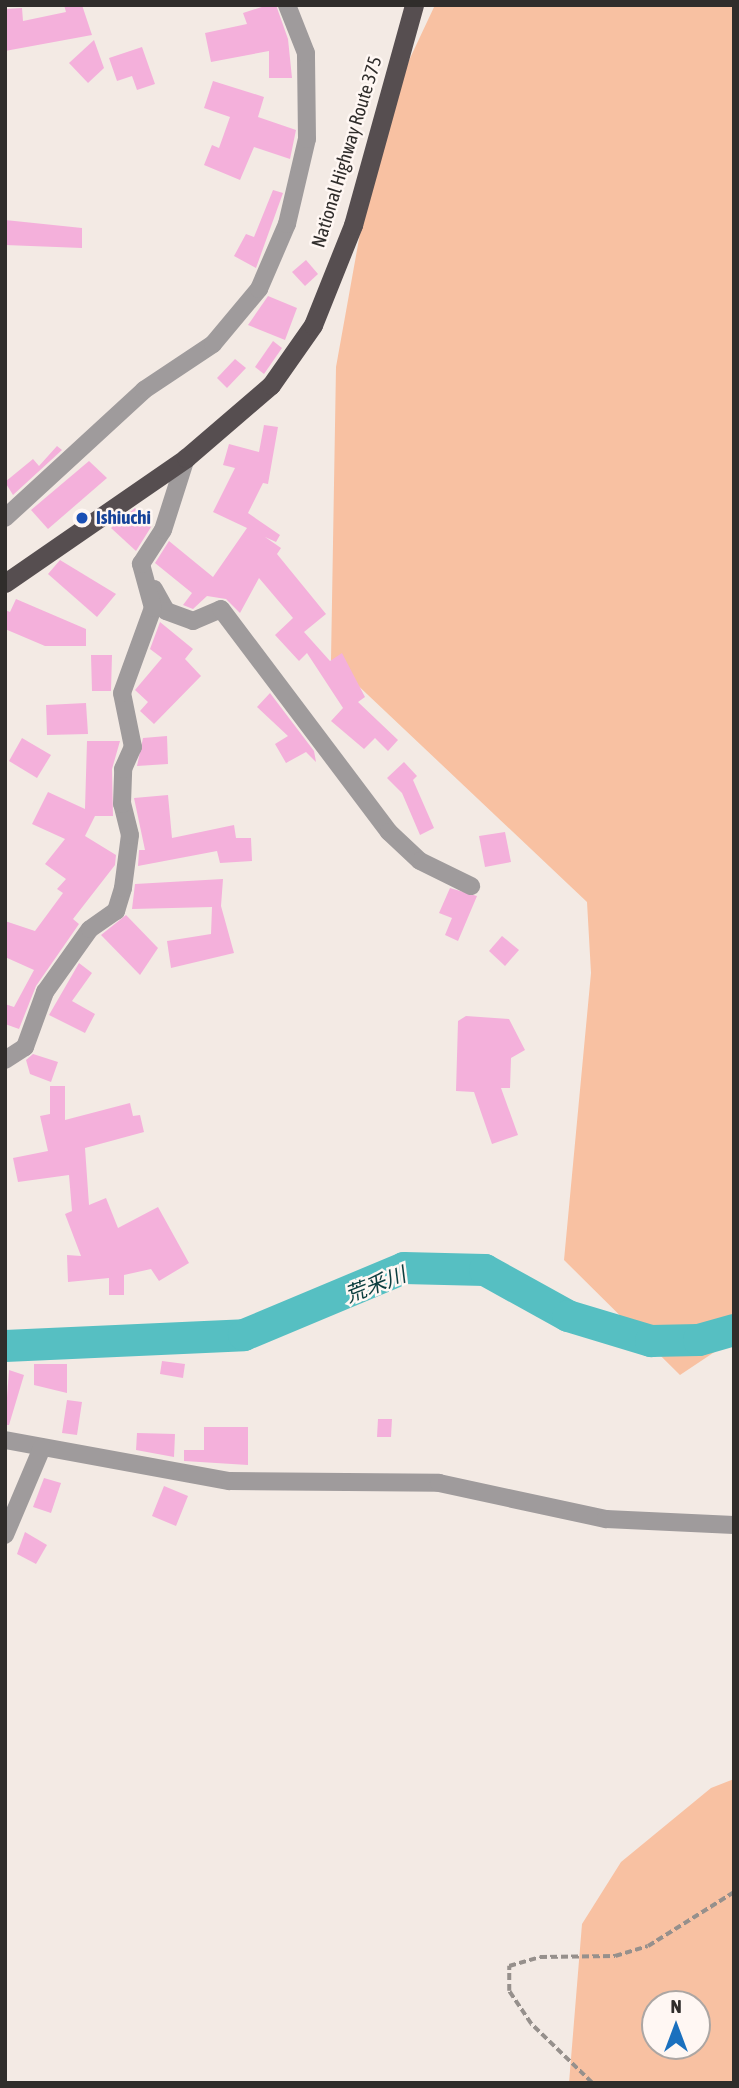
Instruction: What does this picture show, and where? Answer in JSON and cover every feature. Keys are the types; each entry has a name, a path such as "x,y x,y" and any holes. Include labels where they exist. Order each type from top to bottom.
{"highway":[{"name":"National Highway Route 375","path":"5,583 186,458 271,385 313,325 353,225 414,5"}],"street":[{"path":"5,518 144,390 213,344 259,289 287,224 307,139 306,53 287,5"},
{"path":"5,1060 25,1047 45,992 90,929 116,911 123,888 130,835 123,769 133,747 122,693 153,608 141,564 163,530 186,458"},
{"path":"141,564 166,611 193,621 221,609 389,832 420,861 471,887"},
{"path":"5,1440 229,1481 439,1483 606,1519 734,1525"},
{"path":"5,1535 42,1448"}],"path":[{"path":"592,2083 531,2024 509,1992 509,1966 540,1957 614,1956 648,1946 734,1892"}],"shaded area":[{"path":"435,5 734,5 734,1339 680,1375 564,1260 591,973 587,902 331,660 336,367 380,122"},
{"path":"734,1779 734,2083 569,2083 582,1924 621,1862 711,1788"}],"building":[{"path":"64,5 82,5 92,35 5,51 5,9 22,8 23,21 66,12"},
{"path":"276,5 288,39 292,78 269,78 269,51 211,62 205,33 247,24 243,13"},
{"path":"94,40 104,68 88,83 69,63"},
{"path":"142,47 155,84 137,90 132,76 117,81 109,58"},
{"path":"213,81 264,97 258,117 296,130 290,159 254,147 240,180 204,165 212,145 219,148 230,117 204,108"},
{"path":"273,190 283,193 256,268 234,256 246,234 254,237"},
{"path":"5,220 82,228 82,248 5,245"},
{"path":"306,260 318,274 305,286 292,272"},
{"path":"268,296 297,308 285,340 248,325"},
{"path":"273,341 282,348 264,374 255,367"},
{"path":"235,359 246,368 227,388 217,378"},
{"path":"264,425 278,427 268,484 263,483 248,513 280,535 276,542 265,537 281,548 277,554 326,614 304,632 330,661 342,653 365,697 358,702 398,740 388,751 375,738 364,749 331,721 343,708 307,653 299,661 275,635 293,618 259,578 240,613 226,599 207,596 193,609 183,605 192,593 155,563 169,541 213,577 247,528 213,512 235,468 223,465 229,444 259,452"},
{"path":"57,446 62,450 13,495 5,482 33,459 39,466"},
{"path":"89,461 107,478 48,529 31,510"},
{"path":"135,508 151,527 136,551 111,528"},
{"path":"60,560 116,594 97,617 48,574"},
{"path":"16,599 86,629 86,646 45,646 5,629 5,610 10,612"},
{"path":"160,622 193,649 185,659 201,676 154,724 140,711 148,702 135,690 162,658 150,649"},
{"path":"91,655 112,655 111,691 92,691"},
{"path":"270,693 314,751 316,762 306,752 286,763 275,744 288,736 257,707"},
{"path":"86,703 88,734 47,735 46,705"},
{"path":"167,736 168,764 137,766 143,738"},
{"path":"22,738 51,755 37,778 9,761"},
{"path":"87,741 120,741 112,769 113,816 95,816 85,836 116,855 115,865 73,919 79,924 36,986 19,1029 5,1024 5,1004 14,1007 34,970 5,957 5,921 35,931 63,893 57,889 66,879 45,864 65,839 32,824 48,792 85,809"},
{"path":"404,762 417,776 413,780 434,828 420,835 402,793 387,778"},
{"path":"168,795 172,838 234,825 236,838 251,838 252,861 220,863 217,851 138,866 139,850 145,850 134,798"},
{"path":"505,832 511,862 485,867 479,836"},
{"path":"223,879 221,906 234,953 171,968 167,941 211,934 212,907 132,909 135,884"},
{"path":"450,888 477,896 458,941 445,935 452,918 439,913"},
{"path":"126,915 158,948 140,975 101,935"},
{"path":"502,936 519,950 505,966 489,951"},
{"path":"79,963 92,973 72,1001 95,1014 85,1033 49,1015"},
{"path":"466,1016 509,1019 525,1050 511,1058 510,1088 501,1088 518,1135 492,1144 474,1092 456,1091 458,1021"},
{"path":"33,1054 58,1062 51,1082 30,1074 26,1060"},
{"path":"50,1086 65,1086 65,1120 130,1103 133,1116 140,1115 144,1132 85,1148 89,1205 106,1198 118,1228 158,1207 189,1263 159,1281 151,1269 124,1275 124,1295 109,1295 109,1278 68,1282 67,1255 81,1256 65,1214 72,1211 69,1175 18,1182 13,1158 48,1151 40,1116 50,1114"},
{"path":"162,1361 185,1364 183,1378 160,1374"},
{"path":"34,1364 67,1364 67,1393 34,1385"},
{"path":"9,1370 24,1375 9,1425 5,1425"},
{"path":"67,1400 82,1402 77,1435 62,1433"},
{"path":"378,1419 392,1419 391,1437 377,1437"},
{"path":"204,1427 248,1427 248,1465 184,1461 184,1450 204,1450"},
{"path":"137,1433 175,1434 174,1457 136,1450"},
{"path":"44,1478 61,1483 51,1513 33,1507"},
{"path":"164,1486 188,1496 176,1526 152,1516"},
{"path":"25,1532 47,1545 36,1564 17,1554"}],"waterway":[{"name":"荒釆川","path":"5,1346 244,1335 404,1268 485,1270 568,1316 651,1341 699,1340 734,1330"}],"place":[{"name":"Ishiuchi","path":"82,518"}]}
